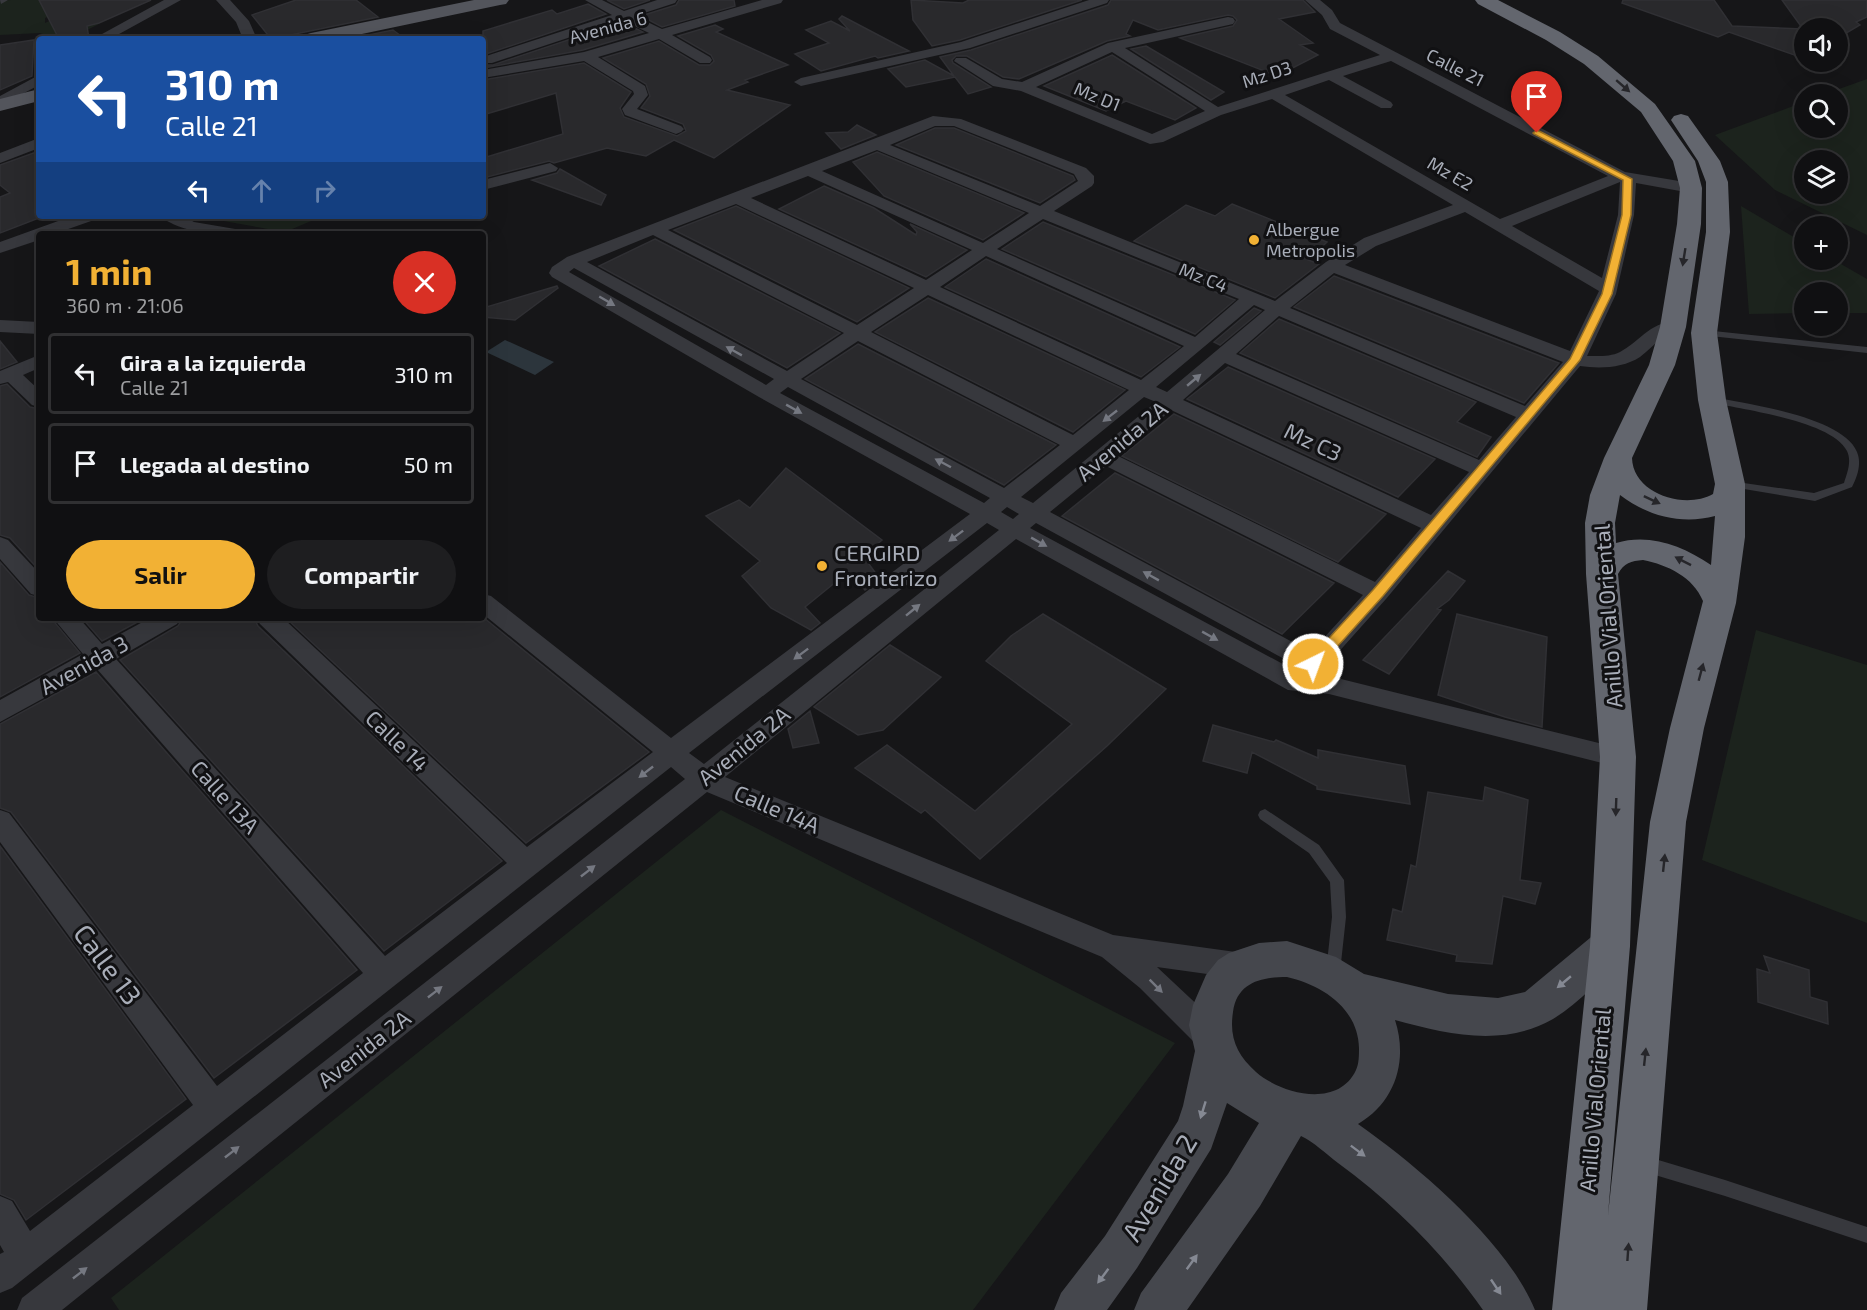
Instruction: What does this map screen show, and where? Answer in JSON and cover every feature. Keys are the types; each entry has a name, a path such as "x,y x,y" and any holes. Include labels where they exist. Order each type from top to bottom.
{"highway":[{"name":"Anillo Vial Oriental","path":"1484,0 1553,36 1591,60 1648,108 1684,160 1691,188 1688,330 1712,400 1730,484 1730,537 1719,603 1687,728 1668,822 1623,1310"},
{"name":"Anillo Vial Oriental","path":"1513,0 1585,39 1643,81 1668,104 1692,134 1709,161 1717,182 1718,231 1688,330 1662,365 1618,458 1602,510 1600,544 1618,757 1610,946 1576,1310"},
{"path":"1618,458 1619,474 1625,483 1645,498 1671,508 1711,509 1727,499 1730,484"},
{"path":"1602,574 1608,560 1625,552 1661,553 1698,570 1713,586 1719,603"}],"main road":[{"path":"312,36 465,0"},
{"path":"313,36 500,0"},
{"path":"0,104 36,96"},
{"path":"0,113 36,105"}],"street":[{"path":"106,36 174,0"},
{"path":"223,0 242,21 249,36"},
{"path":"592,0 661,34 705,60"},
{"path":"490,60 670,0"},
{"name":"Avenida 6","path":"486,73 586,56 776,0"},
{"path":"801,82 965,45 1102,0"},
{"name":"Calle 21","path":"1312,0 1327,13 1335,26 1624,177 1691,188"},
{"path":"1024,87 1113,46 1228,21"},
{"path":"1113,46 1216,112"},
{"path":"586,56 640,89 641,95 629,109 630,112 676,129"},
{"name":"Mz D3","path":"1158,140 1216,112 1391,56"},
{"path":"490,60 513,68"},
{"name":"Mz D1","path":"961,61 998,83 1024,87 1158,140"},
{"path":"1330,75 1386,105"},
{"path":"0,104 36,81"},
{"name":"Mz E2","path":"1272,93 1608,289"},
{"path":"766,393 1086,183 1086,176 1080,171 956,122 933,121 877,145 573,261 562,267 558,273 766,393 1297,683 1329,685 1618,757"},
{"path":"0,158 36,144"},
{"name":"Mz C4","path":"877,145 1252,298 1528,414"},
{"path":"19,151 36,162"},
{"path":"486,184 550,168"},
{"path":"809,171 986,248 1198,345"},
{"path":"1297,683 1378,593 1575,360 1608,289 1626,215 1624,177 1498,225"},
{"name":"Mz C3","path":"736,198 1435,526"},
{"name":"Avenida 2A","path":"34,1310 704,779 1104,457 1277,309 1332,266 1370,242 1466,206"},
{"path":"44,231 79,219"},
{"path":"176,219 189,226 218,231"},
{"path":"654,229 1075,444"},
{"path":"1,246 36,234"},
{"path":"573,261 786,380 1008,497 1313,664 1329,685"},
{"path":"1332,266 1575,360 1607,362 1633,354 1663,328 1688,330"},
{"name":"Avenida 2A","path":"13,1266 671,753 1008,497 1198,345 1252,298"},
{"path":"0,326 36,328"},
{"path":"1223,356 1482,470"},
{"path":"36,362 5,376 36,399"},
{"path":"1104,457 1378,593"},
{"path":"0,544 36,585"},
{"name":"Calle 14A","path":"486,604 704,779 1112,948 1243,966"},
{"path":"855,613 885,633"},
{"name":"Calle 13A","path":"68,621 384,976"},
{"name":"Avenida 3","path":"0,712 164,621"},
{"name":"Calle 14","path":"271,621 527,865"},
{"name":"Calle 13","path":"0,821 215,1109"},
{"path":"1511,1310 1485,1270 1438,1219 1388,1173 1300,1115 1266,1105 1245,1091 1227,1073 1213,1045 1210,1015 1215,995 1227,979 1243,966 1264,960 1287,959 1311,964 1344,982 1453,1015 1501,1018 1537,1006 1610,946"},
{"name":"Calle 14A","path":"1112,948 1150,979 1213,1045"},
{"path":"1158,1310 1300,1115 1337,1112 1359,1100 1374,1081 1381,1058 1378,1033 1369,1009 1344,982"},
{"name":"Avenida 2","path":"1078,1310 1121,1252 1195,1134 1205,1106 1213,1045"},
{"path":"0,1213 13,1266"}],"lane":[{"path":"1688,330 1867,351"},
{"path":"1712,400 1787,416 1825,427 1851,447 1856,465 1848,484 1815,497 1730,484"},
{"path":"1265,815 1314,849 1337,880 1344,982"},
{"path":"1635,1161 1867,1235"}],"shaded area":[{"path":"54,0 74,9 45,18 45,23 53,19 102,20 99,24 75,36 48,36 40,33 0,35 0,1"},
{"path":"1867,79 1867,235 1848,226 1848,216 1828,216 1804,204 1848,204 1848,150 1794,150 1794,199 1775,190 1715,135 1794,106 1794,138 1848,138 1848,86"},
{"path":"1741,206 1794,237 1794,270 1848,270 1848,268 1867,279 1867,313 1848,313 1848,282 1794,282 1794,313 1749,314"},
{"path":"212,219 316,219 287,231"},
{"path":"505,340 554,362 535,375 486,352"},
{"path":"1756,630 1867,665 1867,923 1702,860"},
{"path":"721,810 1175,1043 973,1310 119,1310 111,1298"}],"building":[{"path":"39,0 151,0 87,26 89,36 57,36"},
{"path":"296,0 356,0 378,17 286,36 269,36 252,15"},
{"path":"607,0 650,0 624,9"},
{"path":"679,0 734,0 735,6 662,27 641,16 676,5"},
{"path":"911,0 963,3 969,0 1082,0 960,40 932,46 913,20"},
{"path":"1111,0 1303,0 1315,12 1279,19 1313,43 1300,45 1318,55 1277,76 1180,38 1233,26 1237,20 1228,15 1158,30 1133,20 1126,34 1130,36 1107,41 1019,79 1003,77 967,56 956,56 952,60 953,63 991,87 968,94 955,77 906,87 888,69 925,60 954,76 940,57 971,50 1108,5"},
{"path":"1623,0 1714,0 1732,26 1794,29 1794,55 1729,32 1718,37 1622,3"},
{"path":"1782,0 1867,0 1867,17 1856,22 1860,25 1848,32 1848,18 1795,18"},
{"path":"588,4 606,14 486,54 486,36 483,36 483,31 552,10 557,14"},
{"path":"842,16 909,51 878,58 875,56 821,71 795,54 829,43 806,30 831,21 850,31 839,19"},
{"path":"622,22 643,32 583,50 486,67 486,65 493,65"},
{"path":"715,25 723,29 716,32 788,65 745,80 748,82 727,90 790,105 714,158 674,140 646,156 607,148 554,163 549,161 486,177 486,157 563,134 556,93 486,114 486,79 584,63 631,92 620,108 624,117 677,136 686,131 683,124 641,108 650,96 646,84 603,58 659,41 699,65 710,65 714,61 711,55 678,36"},
{"path":"393,30 401,36 364,36"},
{"path":"34,40 32,76 0,90 0,45"},
{"path":"1146,46 1224,92 1211,100 1131,49"},
{"path":"1112,55 1196,108 1175,120 1126,101 1106,111 1044,86"},
{"path":"857,125 876,135 841,149 826,133 848,132"},
{"path":"935,128 954,128 1073,176 1075,180 1040,203 896,145"},
{"path":"36,152 36,219 0,233 0,197 10,193 0,185 0,165"},
{"path":"877,152 1024,213 983,240 884,196 853,162"},
{"path":"560,169 606,195 601,205 532,180 557,173"},
{"path":"824,186 874,208 916,235 917,232 910,224 967,250 926,277 779,209"},
{"path":"1232,204 1327,242 1308,260 1319,264 1275,298 1134,241 1186,205 1215,216"},
{"path":"736,206 909,288 857,322 674,230"},
{"path":"1043,222 1235,300 1195,334 1002,249"},
{"path":"655,239 840,333 787,368 599,266"},
{"path":"986,259 1180,347 1141,377 945,287"},
{"path":"1334,276 1559,363 1524,403 1294,307"},
{"path":"557,286 558,288 515,320 486,317 486,307"},
{"path":"928,298 1125,390 1073,432 875,332"},
{"path":"1254,308 1261,311 1220,345 1214,342"},
{"path":"1279,319 1476,402 1457,422 1491,437 1477,457 1240,353"},
{"path":"0,341 17,362 0,369"},
{"path":"858,344 1056,445 1004,485 805,379"},
{"path":"1228,367 1435,459 1398,497 1187,399"},
{"path":"7,384 30,407 36,408 36,567 10,538 0,535 0,386"},
{"path":"1174,414 1386,514 1338,562 1122,456"},
{"path":"786,468 882,540 863,556 880,579 865,590 848,572 805,607 820,623 811,630 771,608 742,576 760,561 706,516 739,500 750,508"},
{"path":"1115,473 1334,583 1282,634 1062,516"},
{"path":"0,562 29,595 36,597 36,621 53,621 80,653 0,697"},
{"path":"1448,571 1465,581 1449,600 1437,609 1441,610 1389,674 1363,660"},
{"path":"1043,614 1166,689 1107,746 980,859 925,810 921,813 855,768 887,745 975,811 1072,724 986,661 1011,636"},
{"path":"1457,614 1547,637 1542,727 1438,695"},
{"path":"486,620 649,752 526,843 289,621"},
{"path":"85,621 139,621 102,641"},
{"path":"181,621 256,621 258,626 502,861 384,951 120,660 178,626"},
{"path":"890,645 941,677 883,730 858,735 814,707"},
{"path":"96,672 357,970 214,1078 11,812 0,808 0,724"},
{"path":"810,711 819,743 793,748 788,729"},
{"path":"1213,725 1274,742 1276,740 1318,758 1318,750 1405,766 1410,804 1317,789 1317,786 1252,752 1247,773 1203,761"},
{"path":"1485,787 1528,800 1520,880 1541,883 1535,904 1503,896 1492,964 1456,961 1457,955 1387,940 1393,909 1402,912 1411,865 1416,867 1428,792 1483,801"},
{"path":"0,846 186,1099 26,1220 14,1200 0,1194"},
{"path":"1764,956 1809,970 1810,997 1827,1002 1828,1024 1758,1002 1757,969 1770,973"}],"place":[{"name":"Albergue Metropolis","path":"1254,240"},
{"name":"CERGIRD Fronterizo","path":"822,566"}],"route":[{"path":"1313,664 1378,593 1575,360 1607,294 1626,215 1628,179 1537,133"}]}
